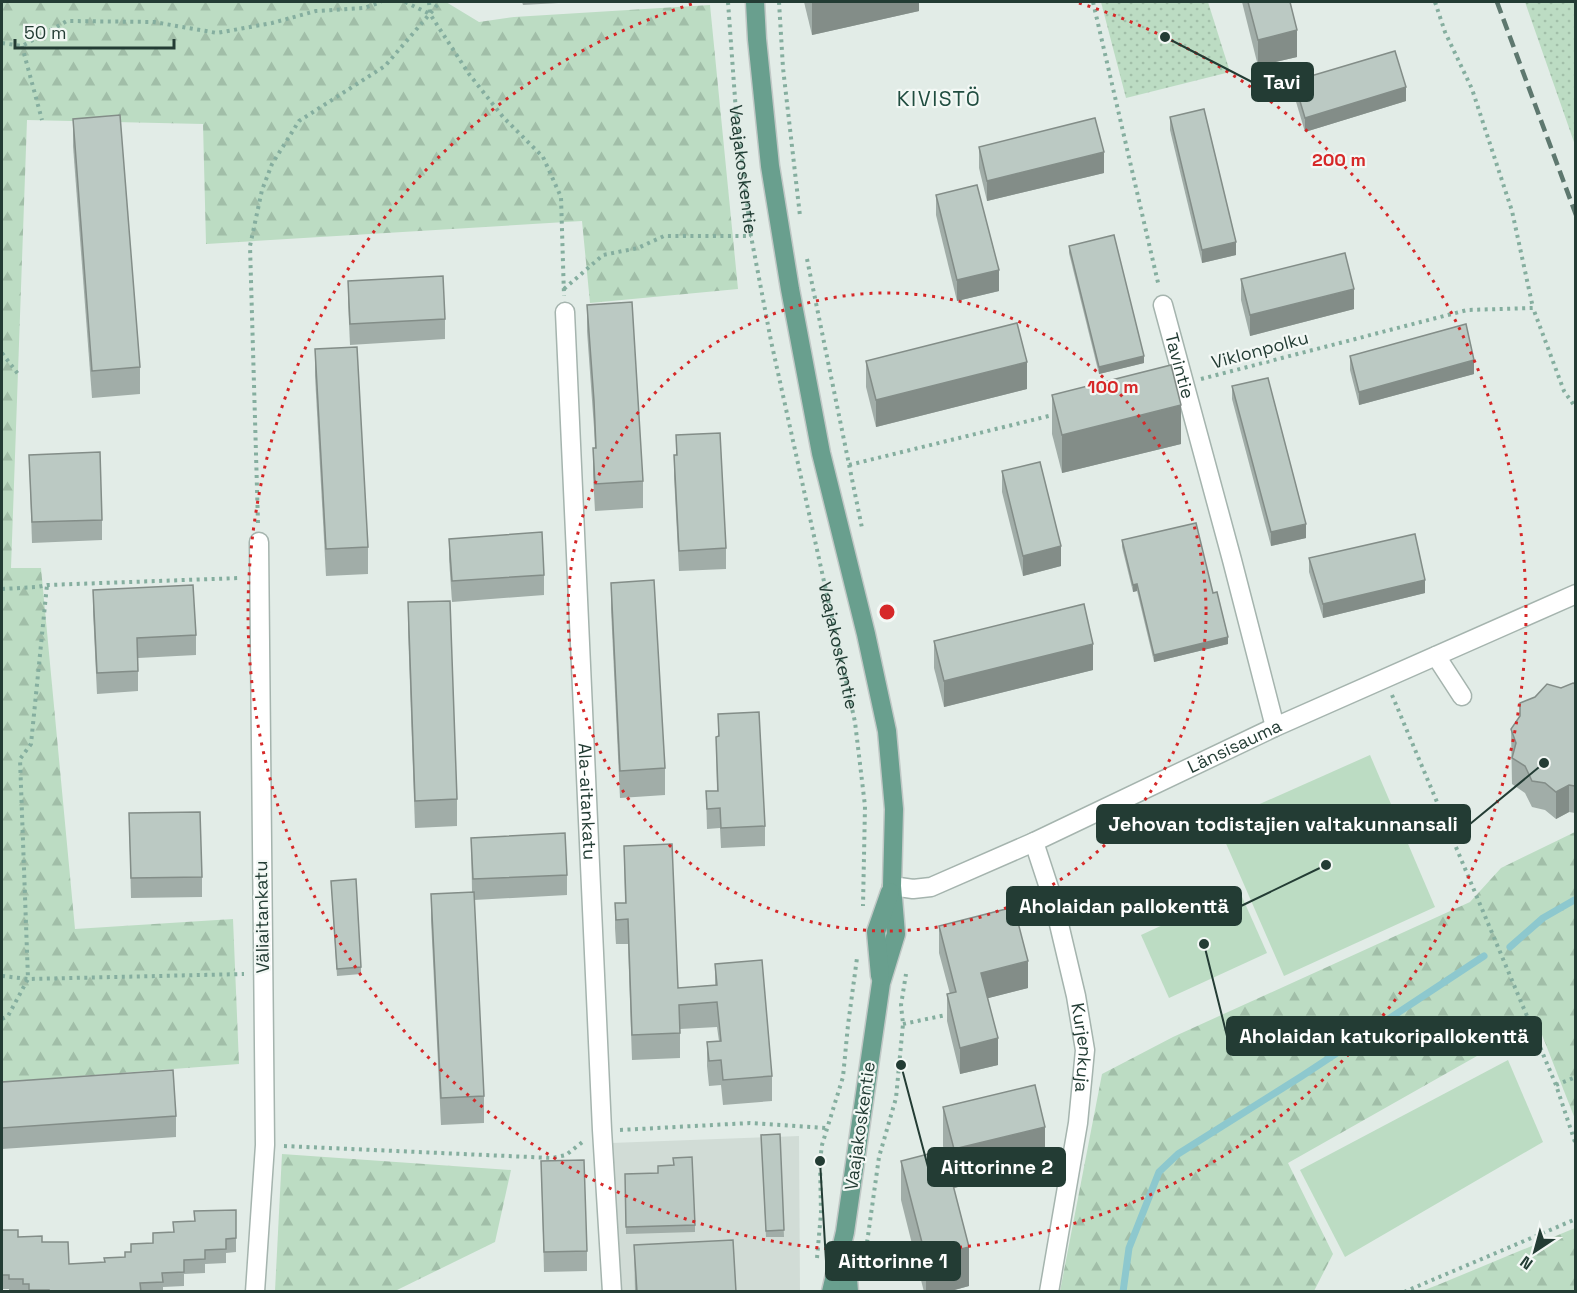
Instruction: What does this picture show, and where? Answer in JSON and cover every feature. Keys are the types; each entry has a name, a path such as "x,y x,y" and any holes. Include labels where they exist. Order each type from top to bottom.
{"main road":[{"name":"Vaajakoskentie","path":"755,2 770,166 790,289 822,453 866,633 887,731 894,809 892,886 876,932 881,983 845,1233 831,1292"},
{"name":"Vaajakoskentie","path":"845,1233 849,1292"}],"street":[{"name":"Tavintie","path":"1163,305 1275,728"},
{"name":"Ala-aitankatu","path":"565,312 602,1130 612,1292"},
{"name":"Väliaitankatu","path":"255,1292 265,1145 259,542"},
{"name":"Länsisauma","path":"892,886 913,889 931,887 1034,842 1275,728 1575,594"},
{"path":"1436,656 1462,696"},
{"name":"Kurjenkuja","path":"1034,842 1056,915 1076,996 1085,1050 1078,1123 1049,1292"}],"path":[{"path":"2,43 22,46 67,21 154,22 217,33 272,23 316,11 364,8 381,2"},
{"path":"405,2 430,14"},
{"path":"429,2 430,14 469,74 496,108 543,157 561,197 565,312"},
{"path":"259,542 250,246 262,190 272,164 299,121 384,66 440,2"},
{"name":"Vaajakoskentie","path":"728,2 736,112 751,236 771,341 855,722 865,806 863,912"},
{"path":"779,2 783,68 801,224"},
{"path":"1093,2 1163,305"},
{"path":"1435,2 1445,32 1472,89 1512,211 1533,308 1564,391 1575,408"},
{"path":"22,46 42,120"},
{"path":"564,289 603,255 638,249 664,236 751,236"},
{"path":"807,258 863,533"},
{"name":"Viklonpolku","path":"1184,383 1467,310 1533,308"},
{"path":"2,353 18,374"},
{"path":"849,465 1057,414"},
{"path":"2,589 47,585 259,577"},
{"path":"2,1019 8,1016 28,979 20,759 31,744 47,585"},
{"path":"1392,695 1556,1085 1575,1145"},
{"name":"Vaajakoskentie","path":"816,1269 821,1213 820,1161 826,1128 843,1077 858,951"},
{"name":"Vaajakoskentie","path":"865,1258 879,1156 896,1098 901,1065 903,1024 901,1005 907,971"},
{"path":"2,976 28,979 263,974"},
{"path":"903,1024 946,1014"},
{"path":"1556,1085 1575,1077"},
{"path":"265,1145 552,1158 566,1155 602,1130 750,1123 826,1128"},
{"path":"1404,1292 1575,1218"}],"shaded area":[{"path":"799,1136 800,1291 620,1291 611,1143"}],"green space":[{"path":"2,2 446,2 479,22 514,17 710,5 738,289 590,303 582,221 206,244 203,124 27,120 11,568 41,568 75,929 233,919 239,1064 2,1082"},
{"path":"1101,2 1208,2 1230,72 1126,98"},
{"path":"1525,2 1575,2 1575,145"},
{"path":"1370,755 1435,907 1284,976 1217,823"},
{"path":"1575,832 1575,1119 1537,1022 1288,1163 1333,1254 1314,1291 1060,1291 1102,1074 1173,1037 1470,902 1501,868"},
{"path":"1239,890 1267,953 1169,998 1141,935"},
{"path":"1508,1060 1543,1142 1345,1257 1300,1170"},
{"path":"282,1154 511,1170 495,1242 395,1291 275,1291"},
{"path":"1575,1228 1575,1291 1422,1291 1440,1284"}],"building":[{"path":"1248,2 1290,2 1297,30 1258,40"},
{"path":"1395,51 1406,87 1305,118 1294,81"},
{"path":"1204,109 1236,242 1202,250 1170,117"},
{"path":"120,115 140,367 92,371 73,119"},
{"path":"1095,118 1104,152 987,181 979,147"},
{"path":"977,185 999,270 957,280 936,195"},
{"path":"1114,235 1144,356 1099,367 1069,246"},
{"path":"1345,253 1354,289 1250,315 1241,279"},
{"path":"443,276 445,319 350,324 348,281"},
{"path":"632,302 643,481 595,484 594,401 587,305"},
{"path":"1017,323 1027,362 876,400 866,361"},
{"path":"1466,324 1474,360 1359,392 1350,356"},
{"path":"357,347 368,547 326,549 315,349"},
{"path":"1171,365 1181,405 1062,435 1052,395"},
{"path":"1268,378 1306,524 1271,532 1232,386"},
{"path":"720,433 726,548 679,551 674,455 677,455 676,435"},
{"path":"100,452 102,520 32,522 29,455"},
{"path":"1040,462 1061,546 1023,556 1002,471"},
{"path":"1196,523 1213,593 1217,592 1228,637 1154,655 1137,584 1133,585 1122,540"},
{"path":"542,532 544,575 452,581 449,539"},
{"path":"1415,534 1425,580 1323,604 1309,558"},
{"path":"654,580 665,768 620,771 611,583"},
{"path":"193,585 196,635 137,638 138,671 97,673 93,590"},
{"path":"450,601 457,799 415,801 408,602"},
{"path":"1084,604 1093,644 944,681 934,641"},
{"path":"1547,684 1561,688 1575,684 1575,786 1569,785 1556,792 1545,783 1532,781 1525,766 1512,758 1516,743 1511,729 1520,716 1520,703 1535,697"},
{"path":"759,712 765,826 721,828 720,808 707,809 706,791 718,791 716,737 719,736 718,714"},
{"path":"200,812 202,877 131,878 129,813"},
{"path":"565,833 567,875 473,879 471,838"},
{"path":"672,844 678,988 717,985 715,964 762,960 772,1076 723,1080 721,1060 709,1061 707,1042 721,1041 717,1002 679,1005 680,1033 632,1035 628,919 616,920 615,903 626,903 624,846"},
{"path":"356,879 361,967 337,969 331,881"},
{"path":"474,892 484,1096 441,1098 431,894"},
{"path":"1014,907 1028,961 981,973 998,1038 960,1048 947,994 956,992 939,926"},
{"path":"173,1070 176,1116 2,1128 2,1082"},
{"path":"1035,1085 1045,1127 954,1149 943,1107"},
{"path":"780,1134 784,1230 766,1231 761,1135"},
{"path":"944,1150 969,1247 926,1258 901,1161"},
{"path":"692,1157 695,1225 626,1227 625,1174 658,1173 658,1166 674,1165 673,1158"},
{"path":"584,1160 587,1251 544,1252 541,1161"},
{"path":"236,1210 236,1238 226,1239 226,1249 205,1250 205,1259 184,1260 184,1272 162,1273 163,1282 140,1283 141,1292 29,1290 29,1284 23,1284 23,1279 9,1279 9,1275 2,1275 2,1230 18,1230 18,1237 42,1236 42,1242 68,1242 69,1264 105,1262 104,1258 125,1257 125,1252 131,1252 131,1244 153,1243 153,1233 174,1232 173,1222 195,1221 194,1211"},
{"path":"733,1240 736,1292 637,1292 634,1245"}],"waterway":[{"path":"1510,947 1543,918 1576,899"},
{"path":"1123,1292 1129,1248 1159,1172 1178,1154 1302,1076 1484,956"}],"railway":[{"path":"1497,2 1576,215"}],"place":[{"name":"Tavi","path":"1165,37"},
{"name":"Jehovan todistajien valtakunnansali","path":"1544,763"},
{"name":"Aholaidan pallokenttä","path":"1326,865"},
{"name":"Aholaidan katukoripallokenttä","path":"1204,944"},
{"name":"Aittorinne 2","path":"901,1065"},
{"name":"Aittorinne 1","path":"820,1161"}],"district":[{"name":"KIVISTÖ","path":"939,99"}]}
